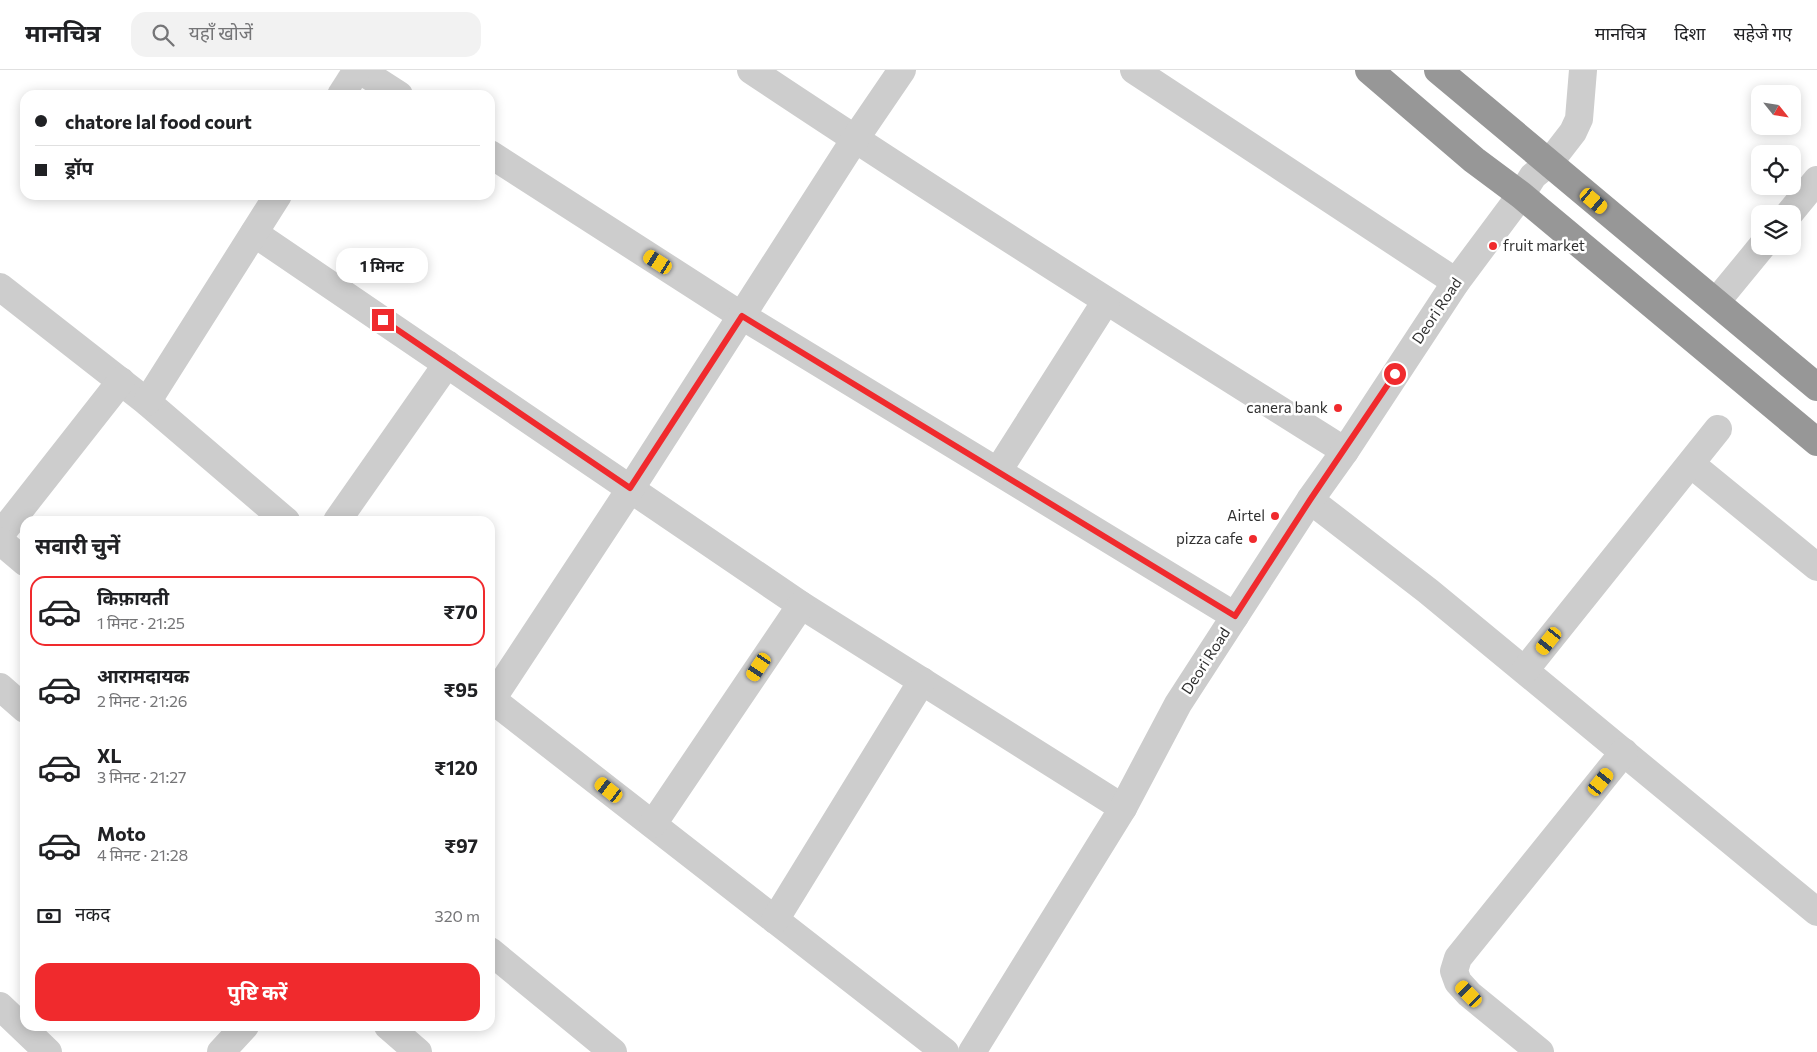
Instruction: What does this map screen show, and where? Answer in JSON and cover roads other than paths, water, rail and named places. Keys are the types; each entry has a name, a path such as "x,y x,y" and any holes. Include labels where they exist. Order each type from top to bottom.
{"highway":[{"path":"1369,70 1467,154 1520,195 1817,442"},
{"path":"1438,70 1817,387"}],"street":[{"path":"344,90 358,70 391,90"},
{"path":"751,70 1106,301 1345,450"},
{"path":"495,694 742,316 855,139 902,70"},
{"path":"1134,70 1456,282"},
{"name":"Deori Road","path":"972,1052 1124,808 1178,704 1310,500 1456,282 1533,176 1548,163 1572,132 1578,120 1583,70"},
{"path":"495,157 742,316 1235,616"},
{"path":"1796,205 1817,180"},
{"path":"147,402 275,200"},
{"path":"254,233 801,605 1124,808"},
{"path":"1716,302 1755,255"},
{"path":"0,287 147,402 280,516"},
{"path":"998,471 1106,301"},
{"path":"341,516 447,364"},
{"path":"0,535 121,382"},
{"path":"1525,670 1718,430"},
{"path":"1690,464 1817,567"},
{"path":"1310,500 1428,591 1817,912"},
{"path":"0,541 20,558"},
{"path":"652,824 801,605"},
{"path":"775,920 922,681"},
{"path":"0,687 20,705"},
{"path":"495,703 945,1052"},
{"path":"1540,1052 1469,994 1458,982 1454,971 1458,958 1624,752"},
{"path":"495,955 613,1052"},
{"path":"0,1006 20,1025"},
{"path":"26,1031 48,1052"},
{"path":"221,1052 240,1031"},
{"path":"394,1031 418,1052"}],"place":[{"name":"fruit market","path":"1493,246"},
{"name":"canera bank","path":"1338,408"},
{"name":"Airtel","path":"1275,516"},
{"name":"pizza cafe","path":"1253,539"}]}
